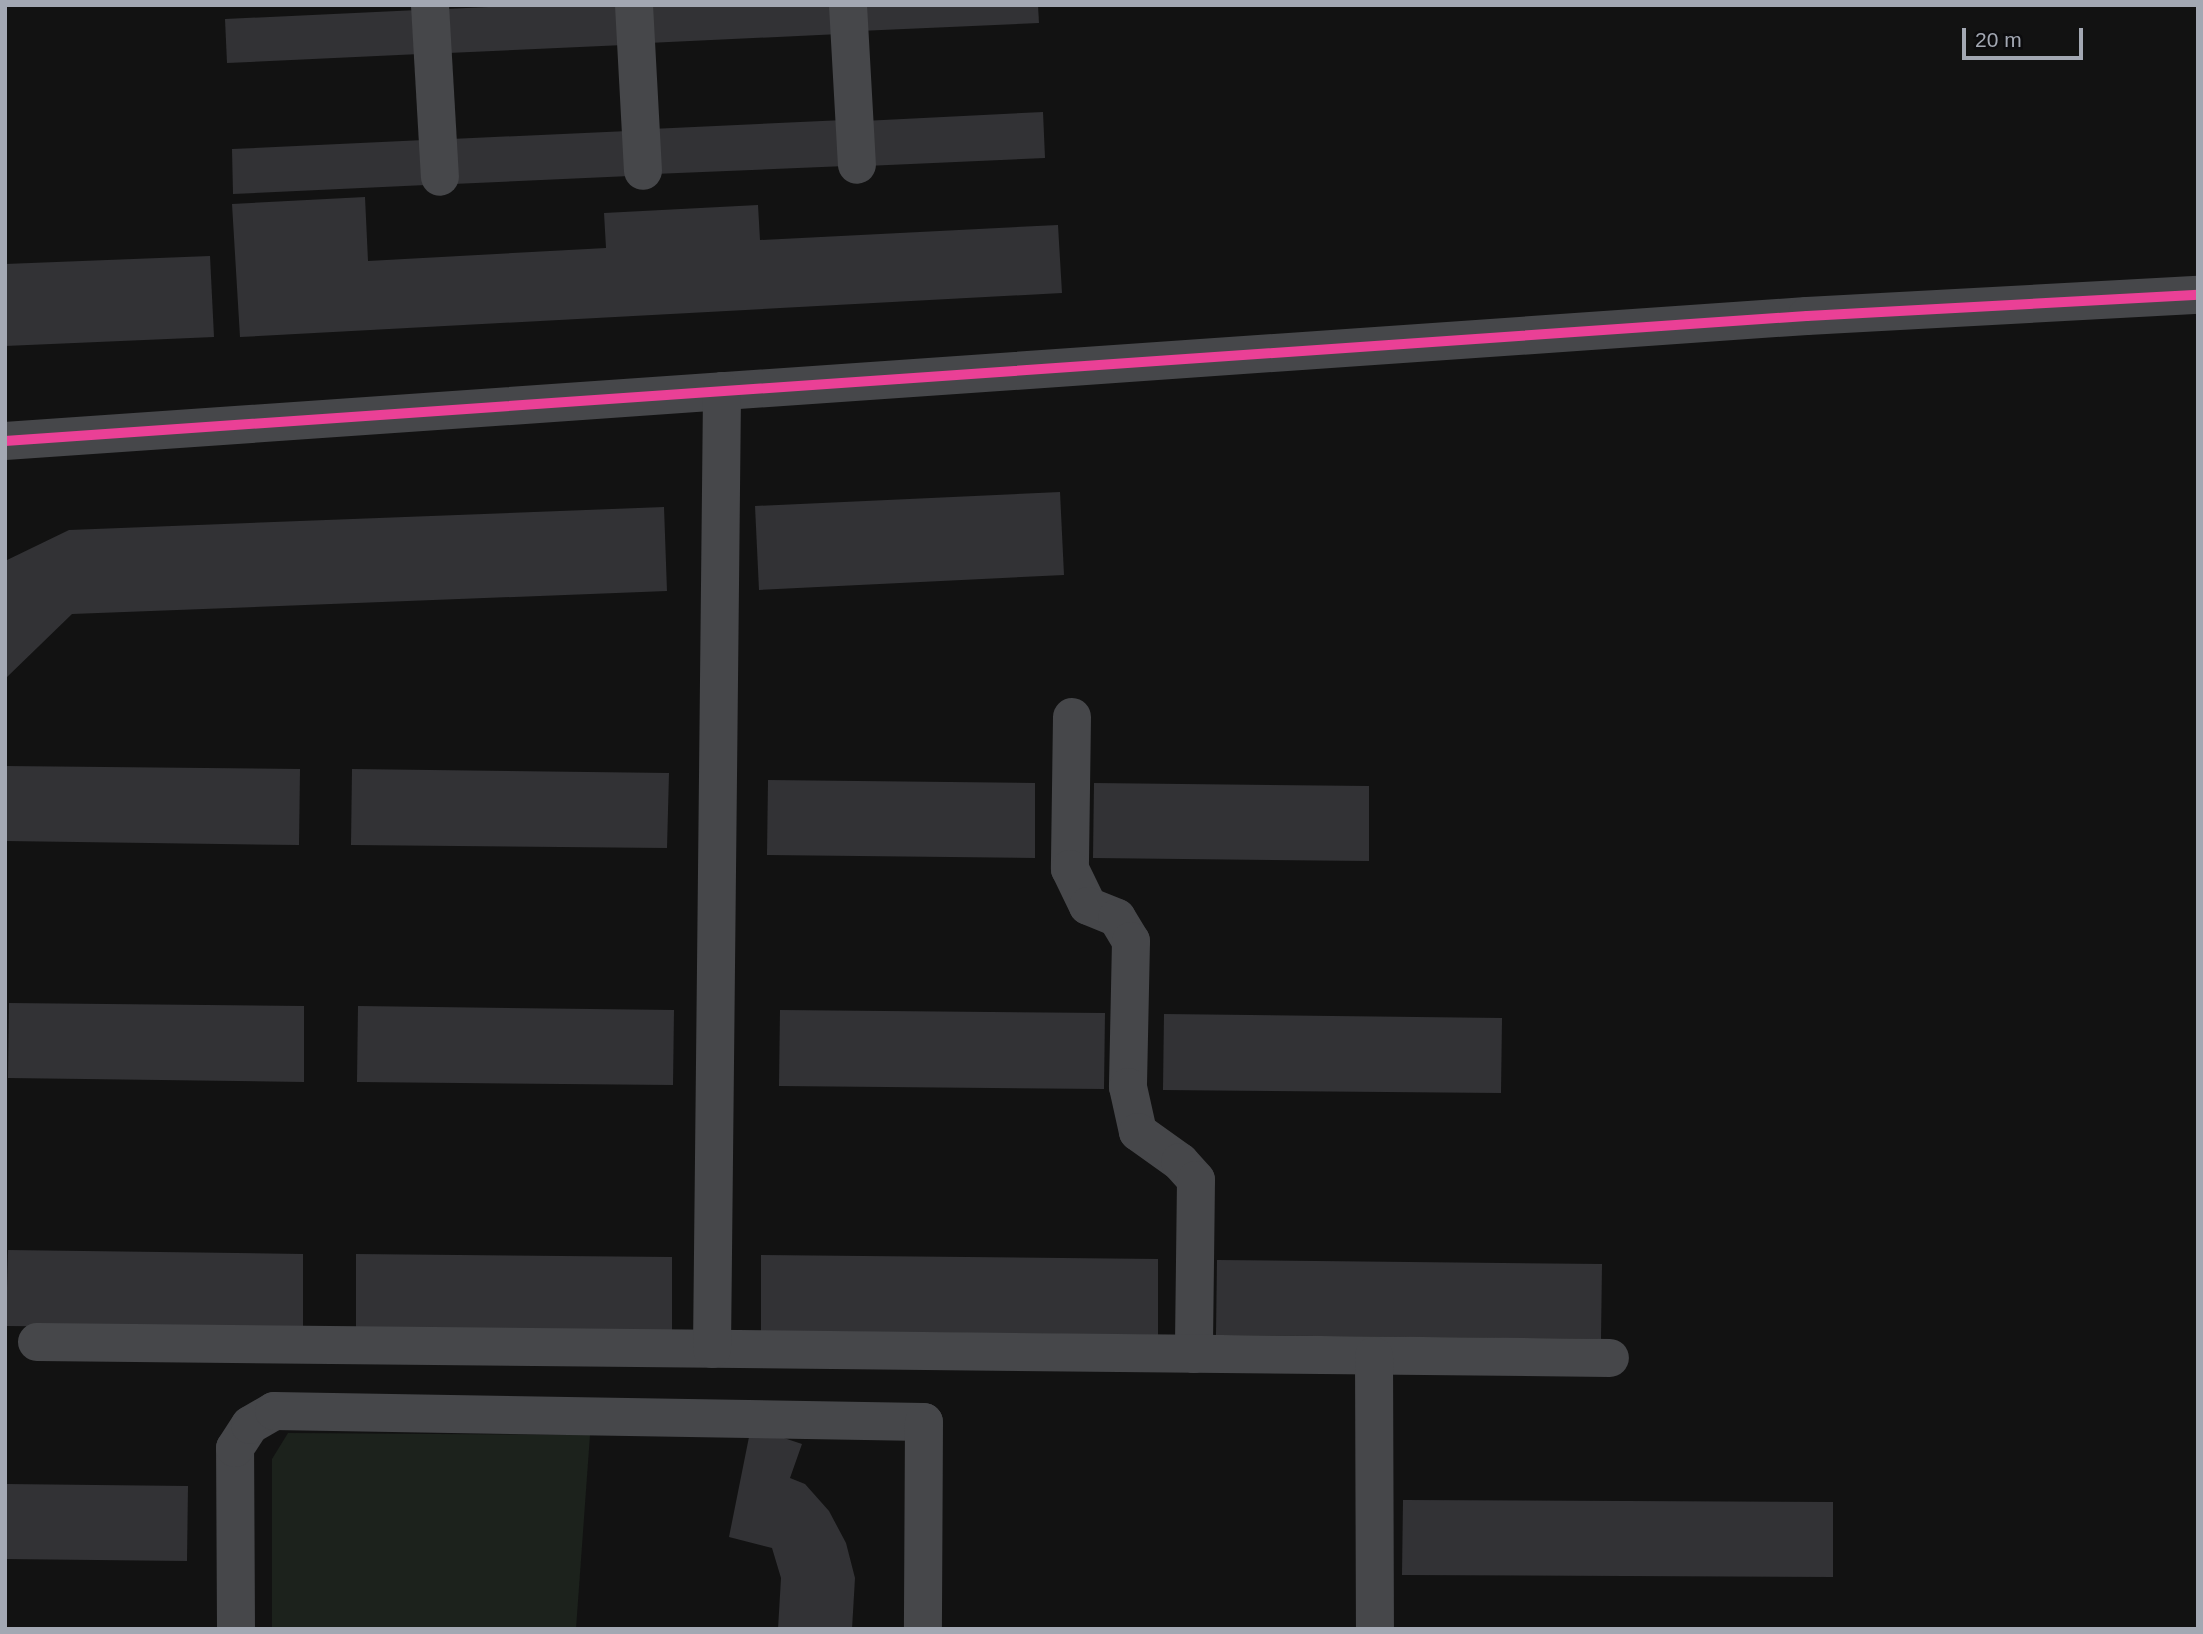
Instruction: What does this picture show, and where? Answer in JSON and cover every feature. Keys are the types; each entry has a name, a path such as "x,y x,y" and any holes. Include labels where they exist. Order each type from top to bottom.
{"street":[{"path":"430,5 440,177"},
{"path":"634,5 643,171"},
{"path":"848,5 857,165"},
{"path":"5,441 1793,317 2198,295"},
{"path":"712,1349 722,391"},
{"path":"1072,717 1070,869 1088,906 1116,918 1131,941 1128,1087 1138,1132 1180,1161 1196,1180 1194,1354"},
{"path":"37,1342 1610,1358"},
{"path":"1374,1356 1375,1629"},
{"path":"236,1629 235,1448 250,1426 274,1411 924,1422 923,1629"}],"shaded area":[{"path":"288,1433 590,1435 576,1629 272,1629 272,1459"}],"building":[{"path":"622,5 624,45 448,53 445,9"},
{"path":"646,5 839,5 840,34 648,43"},
{"path":"858,5 1038,5 1039,23 859,31"},
{"path":"418,10 420,54 227,63 225,19"},
{"path":"1043,112 1045,158 866,166 863,121"},
{"path":"844,120 846,166 654,174 651,129"},
{"path":"628,131 630,176 453,184 451,139"},
{"path":"424,140 426,185 233,194 232,149"},
{"path":"365,197 368,261 606,248 604,213 758,205 760,240 1058,225 1062,293 240,337 232,204"},
{"path":"210,256 214,337 5,346 5,264"},
{"path":"1060,492 1064,575 759,590 755,506"},
{"path":"664,507 667,591 72,614 5,679 5,561 69,530"},
{"path":"5,766 300,769 299,845 5,841"},
{"path":"352,769 669,773 667,848 351,845"},
{"path":"768,780 1035,783 1035,858 767,855"},
{"path":"1094,783 1369,786 1369,861 1093,858"},
{"path":"9,1003 304,1006 304,1082 8,1078"},
{"path":"358,1006 674,1010 673,1085 357,1082"},
{"path":"780,1010 1105,1013 1104,1089 779,1086"},
{"path":"1164,1014 1502,1018 1501,1093 1163,1090"},
{"path":"8,1250 303,1254 303,1329 6,1326"},
{"path":"356,1254 672,1257 672,1333 356,1329"},
{"path":"761,1255 1158,1259 1158,1335 761,1331"},
{"path":"1217,1260 1602,1264 1601,1339 1216,1335"},
{"path":"751,1427 802,1444 790,1478 805,1484 829,1511 846,1543 855,1578 852,1629 778,1629 781,1578 772,1548 729,1537"},
{"path":"6,1484 188,1486 187,1561 5,1559"},
{"path":"1403,1500 1833,1502 1833,1577 1402,1575"}],"cycle path":[{"path":"5,441 1807,316 2198,295"}]}
